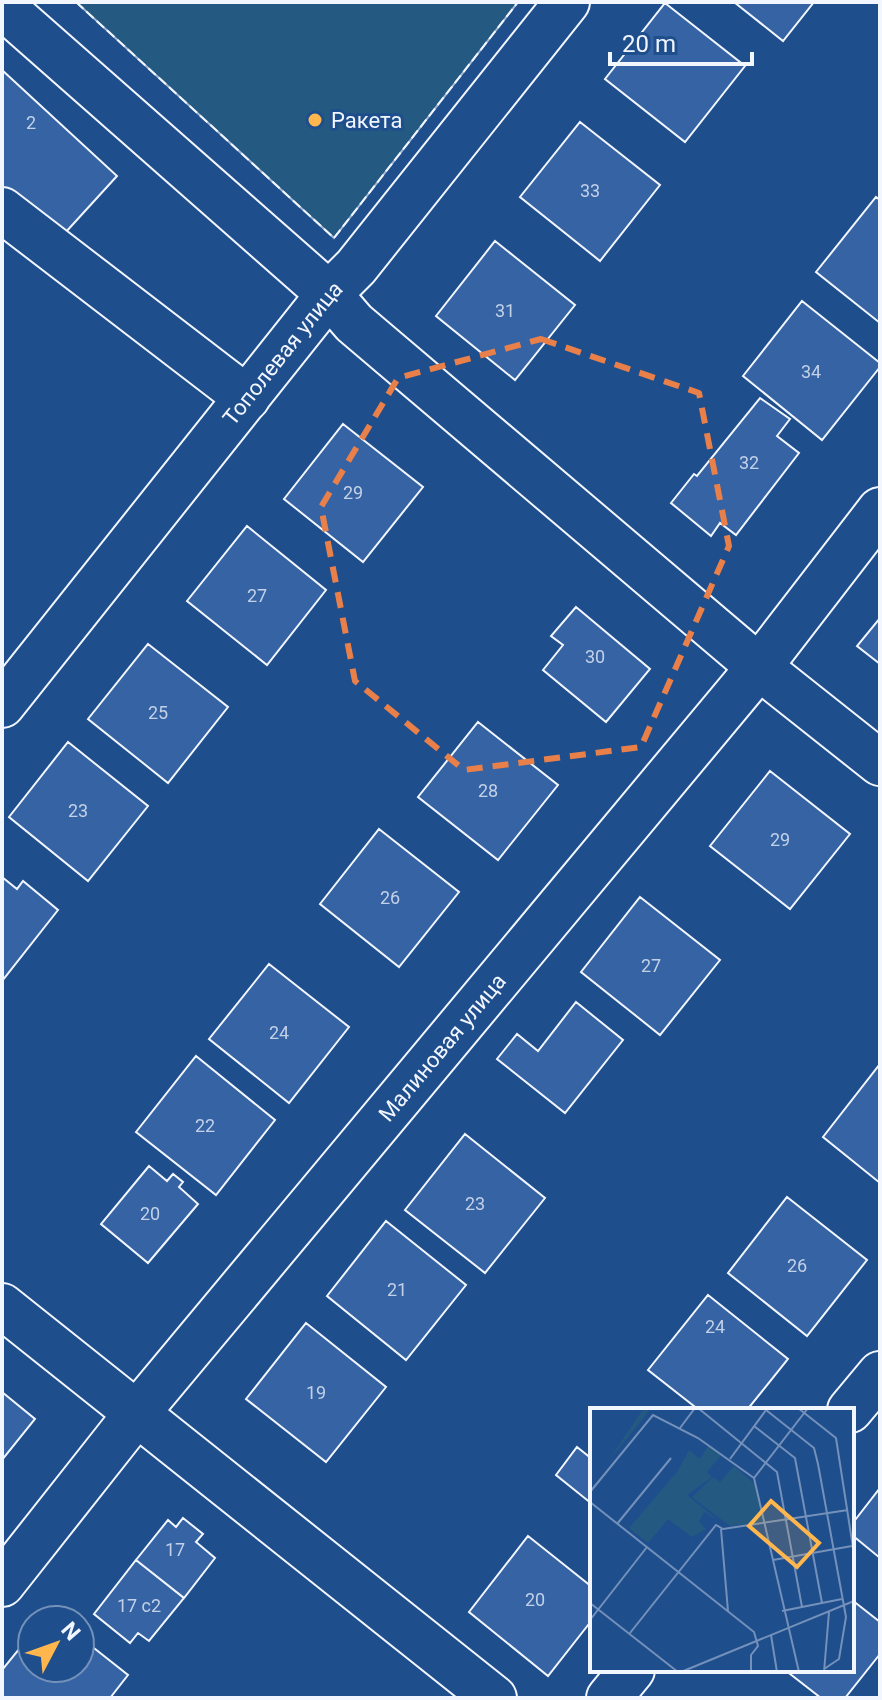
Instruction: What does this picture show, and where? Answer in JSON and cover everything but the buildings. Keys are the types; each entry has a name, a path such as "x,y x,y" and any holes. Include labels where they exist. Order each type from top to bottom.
{"street":[{"name":"Тополевая улица","path":"2,705 329,294 356,267 567,2"},
{"path":"2,6 329,294 354,323 759,667 880,763"},
{"path":"2,210 247,398"},
{"name":"Малиновая улица","path":"2,1584 137,1413 759,667 880,510"},
{"path":"2,1306 494,1698"},
{"path":"852,1408 880,1374"},
{"path":"609,1698 630,1672"}],"highlighted area":[{"path":"541,339 699,393 729,546 641,747 464,770 355,681 321,507 398,378"}],"shaded area":[{"name":"Ракета","path":"76,2 518,2 334,238"}],"fence":[{"path":"76,2 334,238 518,2"}],"place":[{"name":"Ракета","path":"315,120"}]}
